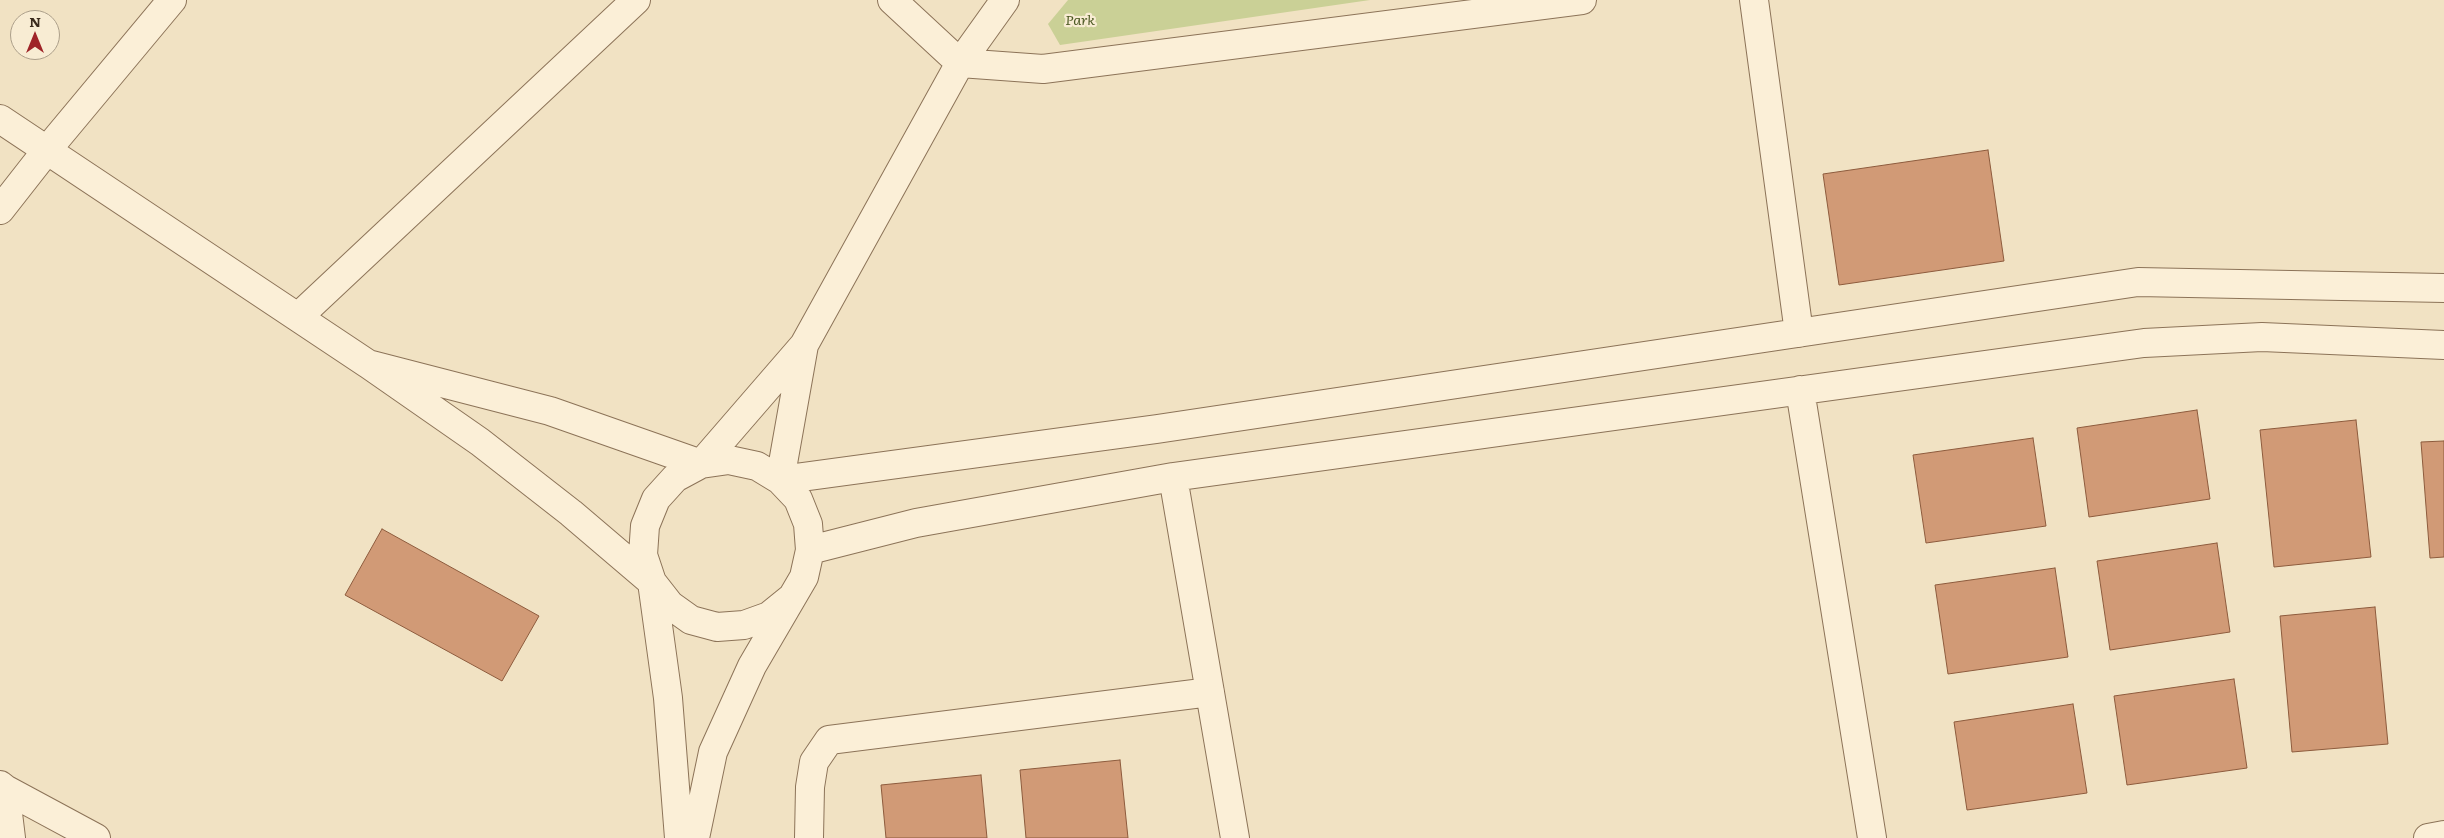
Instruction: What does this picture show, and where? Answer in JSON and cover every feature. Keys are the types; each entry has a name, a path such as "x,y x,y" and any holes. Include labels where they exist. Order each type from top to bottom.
{"street":[{"path":"0,210 47,150 172,0"},
{"path":"298,317 636,0"},
{"path":"892,0 960,63 1044,69 1582,0"},
{"path":"680,838 668,698 652,582 643,555 645,526 656,499 675,478 700,464 804,344 960,63 1005,0"},
{"path":"1754,0 1799,333"},
{"path":"0,119 368,364 480,442 570,513 652,582 670,605 692,620 717,627 744,625 769,616 790,599"},
{"path":"780,480 1157,429 2138,282 2444,288"},
{"path":"810,550 916,522 1173,478 2144,343 2262,337 2444,345"},
{"path":"780,480 804,344"},
{"path":"368,364 550,411 700,464 729,460 757,466 780,480 798,499 808,524 810,550 804,576 752,666 713,752 695,838"},
{"path":"1800,390 1872,838"},
{"path":"1173,478 1235,838"},
{"path":"809,838 810,787 814,762 829,740 1210,692"},
{"path":"3,787 11,838"},
{"path":"3,787 96,838"},
{"path":"2428,838 2444,835"}],"green space":[{"name":"Park","path":"1068,0 1370,0 1060,45 1048,24"}],"building":[{"path":"1988,150 2004,261 1839,285 1823,174"},
{"path":"2197,410 2210,499 2089,517 2077,428"},
{"path":"2356,420 2371,557 2274,567 2260,430"},
{"path":"2033,438 2046,526 1926,543 1913,455"},
{"path":"2444,441 2444,557 2430,558 2421,442"},
{"path":"382,529 539,616 502,681 345,595"},
{"path":"2217,543 2230,632 2110,650 2097,561"},
{"path":"2055,568 2068,657 1948,674 1935,585"},
{"path":"2375,607 2388,744 2292,752 2280,616"},
{"path":"2234,679 2247,768 2127,785 2114,696"},
{"path":"2073,704 2087,793 1967,810 1954,722"},
{"path":"1120,760 1128,838 1026,838 1020,770"},
{"path":"981,775 987,838 886,838 881,785"}]}
